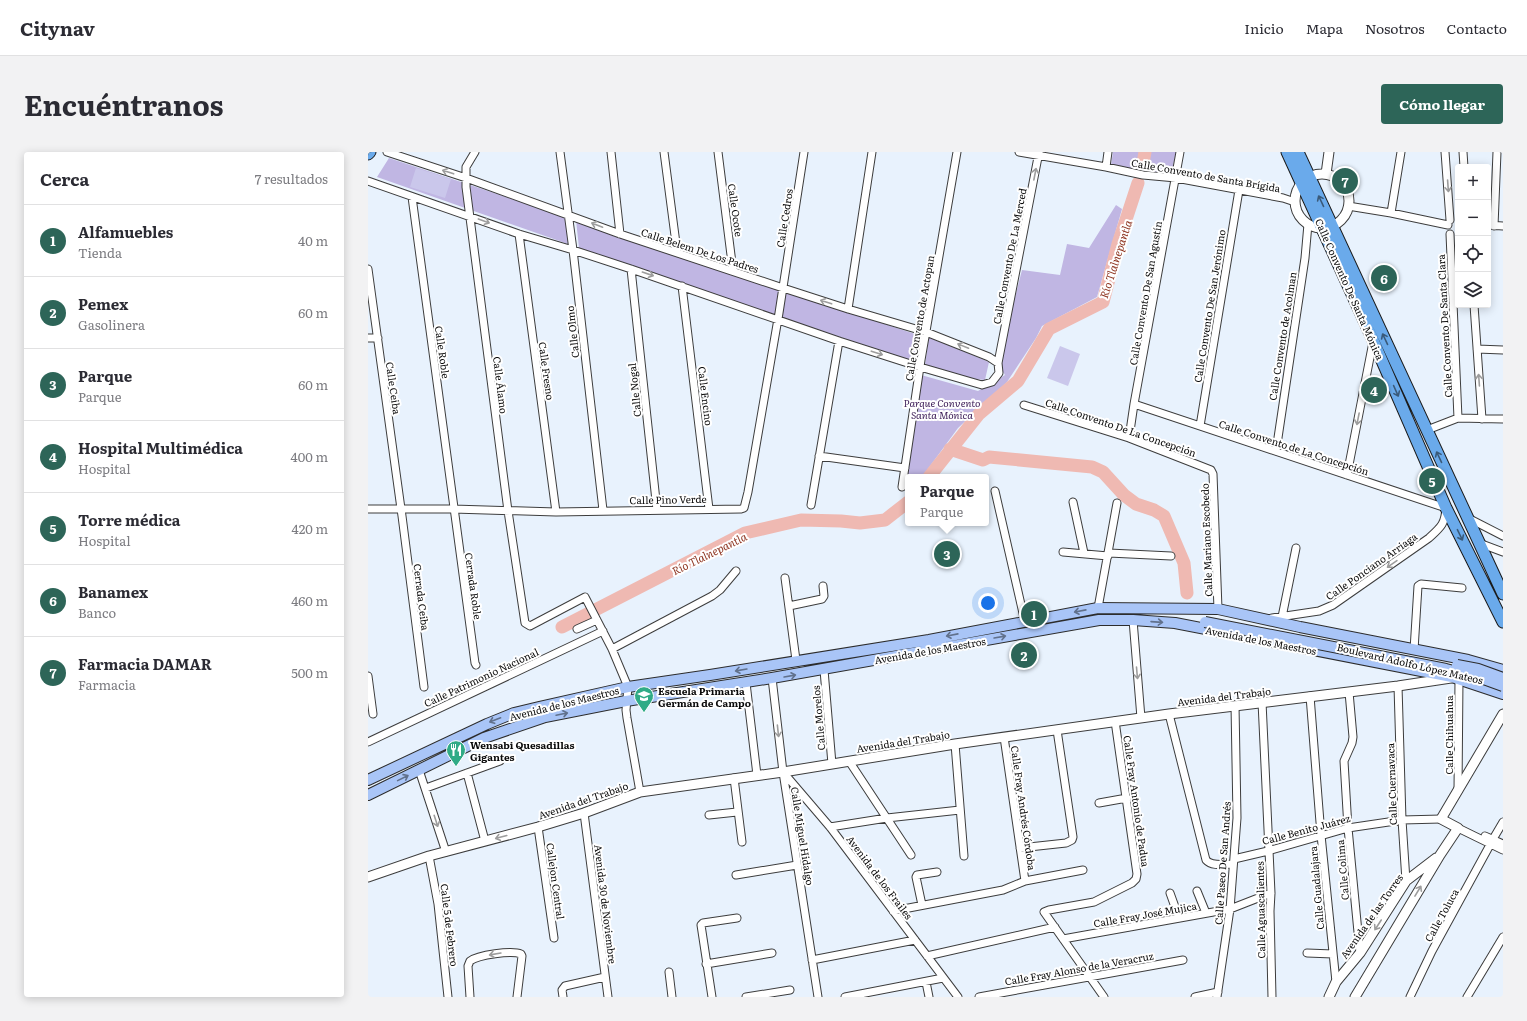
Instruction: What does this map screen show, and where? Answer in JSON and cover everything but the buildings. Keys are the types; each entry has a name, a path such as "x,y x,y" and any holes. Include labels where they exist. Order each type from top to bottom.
{"main road":[{"name":"Calle Convento De Santa Mónica","path":"1288,152 1306,180"},
{"name":"Calle Convento De Santa Mónica","path":"1298,152 1306,180 1446,508 1503,622"},
{"name":"Calle Convento De Santa Mónica","path":"1327,227 1427,430 1503,594"},
{"name":"Avenida de los Maestros","path":"368,780 460,736 514,713 628,687 929,640 1098,608 1218,609 1308,629 1468,660 1503,670"},
{"name":"Avenida de los Maestros","path":"1174,609 1205,618 1478,669 1503,678"},
{"name":"Boulevard Adolfo López Mateos","path":"1175,623 1205,618 1446,669 1481,678 1503,686"},
{"name":"Avenida de los Maestros","path":"368,795 484,738 545,718 626,701 824,670 1099,620 1133,620 1175,623 1458,679 1503,694"},
{"path":"1458,679 1471,677 1473,674 1473,666 1468,660"}],"street":[{"name":"Calle Belem De Los Padres","path":"387,152 466,178 620,234 848,309 926,332 989,357 998,363"},
{"name":"Calle Álamo","path":"475,152 466,167 469,216 508,511 525,623 530,626 585,597 595,617"},
{"name":"Calle Olmo","path":"560,152 573,250 603,510"},
{"path":"612,152 620,234"},
{"path":"664,152 677,252"},
{"name":"Calle Ocote","path":"718,152 733,271"},
{"name":"Calle Cedros","path":"783,288 804,152"},
{"path":"848,309 872,152"},
{"name":"Calle Convento de Actopan","path":"902,487 920,367 957,152"},
{"name":"Calle Convento de Santa Brígida","path":"1019,152 1039,154 1140,175 1176,178 1295,202"},
{"path":"1106,167 1108,152"},
{"name":"Calle Convento De San Agustín","path":"1129,438 1180,152"},
{"path":"1326,174 1329,152"},
{"path":"1391,213 1402,152"},
{"path":"1445,152 1449,223"},
{"path":"1463,152 1464,164"},
{"path":"1497,152 1491,226 1503,226"},
{"name":"Calle Convento De La Merced","path":"998,363 1039,154"},
{"path":"1320,174 1326,174 1337,179 1346,188 1349,200 1348,206 1343,218 1327,227 1308,224 1298,214 1295,202 1296,192 1306,180 1320,174"},
{"path":"368,180 519,234 631,269 920,367 982,385 992,382 999,373 998,363"},
{"name":"Calle Convento De San Jerónimo","path":"1200,426 1239,190"},
{"name":"Calle Roble","path":"412,197 453,509"},
{"path":"1348,206 1449,223"},
{"path":"1449,223 1455,218"},
{"name":"Calle Convento De Santa Clara","path":"1449,223 1458,418"},
{"name":"Calle Convento de Acolman","path":"1276,451 1305,258 1308,224"},
{"name":"Calle Fresno","path":"519,234 556,512"},
{"path":"1450,234 1455,237"},
{"name":"Calle Ceiba","path":"368,269 401,509"},
{"name":"Calle Nogal","path":"631,269 657,510"},
{"name":"Calle Encino","path":"682,286 709,509"},
{"name":"Calle Pino Verde","path":"368,509 453,509 556,512 603,510 741,509 745,506 783,288"},
{"path":"1474,308 1482,419"},
{"path":"368,338 378,338"},
{"path":"1347,475 1373,340"},
{"path":"811,505 840,341"},
{"path":"1477,349 1503,350"},
{"name":"Calle Convento de La Concepción","path":"1134,404 1446,508"},
{"name":"Calle Convento De La Concepción","path":"1024,405 1129,438 1212,470"},
{"path":"1427,430 1458,418 1503,419"},
{"path":"819,456 905,468"},
{"name":"Calle Mariano Escobedo","path":"1212,470 1218,609"},
{"path":"995,491 1025,622"},
{"path":"1073,502 1084,553"},
{"path":"1098,608 1109,555 1117,503"},
{"name":"Calle Ponciano Arriaga","path":"1266,619 1319,611 1333,605 1430,538 1440,528 1445,519 1446,508"},
{"name":"Cerrada Ceiba","path":"401,509 424,687"},
{"name":"Cerrada Roble","path":"453,509 476,665"},
{"path":"1468,518 1503,536"},
{"path":"1479,543 1503,552"},
{"path":"1282,617 1296,548"},
{"path":"1063,552 1109,555 1172,556"},
{"path":"612,649 712,596 720,590 736,571"},
{"path":"785,578 796,660"},
{"path":"1414,650 1418,586 1421,584 1462,588"},
{"path":"789,606 822,599 824,596 823,586"},
{"path":"577,629 595,617 612,649 628,687 626,701 627,718 640,792"},
{"path":"1133,620 1141,718"},
{"name":"Calle Patrimonio Nacional","path":"368,742 603,631"},
{"name":"Calle Morelos","path":"824,670 832,764"},
{"path":"368,676 373,714"},
{"name":"Calle Miguel Hidalgo","path":"772,678 783,772 818,997"},
{"name":"Avenida del Trabajo","path":"368,878 430,856 584,813 640,792 783,772 955,744 1169,714 1458,679"},
{"name":"Calle Chihuahua","path":"1458,679 1458,791"},
{"path":"746,683 757,775"},
{"name":"Calle Cuernavaca","path":"1398,686 1402,820 1406,881"},
{"name":"Calle Colima","path":"1349,692 1353,737 1352,744 1344,761 1348,828 1360,953"},
{"name":"Calle Guadalajara","path":"1310,696 1336,982"},
{"name":"Calle Aguascalientes","path":"1262,702 1271,892 1272,997"},
{"name":"Calle Paseo De San Andrés","path":"1218,994 1230,909 1237,818 1235,705"},
{"name":"Calle Benito Juárez","path":"1169,714 1206,860 1209,864 1234,861 1348,828 1402,820 1441,819 1477,836 1503,844"},
{"path":"1441,819 1503,714"},
{"name":"Calle Fray Antonio de Padua","path":"1055,927 1044,912 1094,902 1132,883 1136,879 1137,874 1127,798 1115,722"},
{"path":"1020,848 1066,843 1073,838 1057,730"},
{"name":"Calle Fray Andrés Córdoba","path":"1004,737 1025,881"},
{"path":"955,744 964,856"},
{"path":"426,788 500,761"},
{"path":"849,761 911,855"},
{"path":"420,770 446,852"},
{"name":"Avenida de los Frailes","path":"783,772 830,827 958,997"},
{"path":"467,773 485,841"},
{"path":"734,778 737,812 742,842"},
{"path":"1099,803 1127,798"},
{"path":"830,827 887,818 960,810"},
{"path":"709,815 737,812"},
{"name":"Avenida 30 de Noviembre","path":"584,813 608,997"},
{"name":"Calle Toluca","path":"1410,997 1432,951 1503,822"},
{"name":"Callejon Central","path":"538,827 554,938"},
{"name":"Avenida de las Torres","path":"1355,997 1440,855 1458,828"},
{"name":"Calle Benito Juárez","path":"1492,841 1503,850"},
{"name":"Avenida de las Torres","path":"1329,997 1336,982 1360,953 1406,881 1440,855"},
{"name":"Calle 5 de Febrero","path":"430,856 438,904 448,997"},
{"path":"736,875 797,865"},
{"path":"893,911 1003,890 1025,881 1083,870"},
{"path":"922,905 916,877 917,875 937,872"},
{"path":"1197,891 1206,913"},
{"name":"Calle Fray José Mujica","path":"1063,939 1230,909 1271,892"},
{"path":"1170,893 1179,918"},
{"path":"712,997 701,925 703,923 737,918"},
{"path":"927,956 1055,927 1104,997"},
{"path":"1466,997 1503,937"},
{"path":"812,960 915,940"},
{"path":"470,997 468,966 470,961 474,958 500,953 517,952 522,956 517,997"},
{"path":"706,964 772,953"},
{"path":"1306,953 1333,954"},
{"name":"Calle Fray Alonso de la Veracruz","path":"979,997 1183,960"},
{"path":"669,972 672,997"},
{"path":"563,997 562,990 565,986 606,977"},
{"path":"845,997 943,978"},
{"path":"926,982 929,997"},
{"path":"746,997 790,990"},
{"path":"1195,997 1218,994"}],"green space":[{"path":"1113,152 1176,152 1171,175 1111,165"},
{"path":"389,158 566,217 568,244 377,177"},
{"name":"Parque Convento Santa Mónica","path":"1116,205 1122,209 1097,297 1042,326 1036,338 1007,382 958,428 924,474 906,474 921,375 978,391 1005,375 998,363 1022,270 1060,275 1067,244 1089,248"},
{"path":"576,220 779,289 775,315 579,248"},
{"path":"785,291 921,336 917,363 780,317"},
{"path":"929,337 989,362 985,380 975,379 925,365"}],"shaded area":[{"path":"416,168 451,179 445,198 410,187"},
{"path":"1060,346 1080,354 1068,386 1047,378"}],"waterway":[{"name":"Río Tlalnepantla","path":"1143,163 1145,152"},
{"name":"Río Tlalnepantla","path":"931,474 979,414 1018,381 1049,329 1103,302 1118,244 1138,183"},
{"path":"950,449 983,460 989,457 1092,467 1103,472 1124,495 1136,504 1154,510 1164,516 1184,563 1187,593"},
{"name":"Río Tlalnepantla","path":"562,627 745,533 801,520 860,523 885,520 905,504"}],"place":[{"name":"Farmacia DAMAR","path":"1345,181"},
{"name":"Banamex","path":"1384,278"},
{"name":"Hospital Multimédica","path":"1374,390"},
{"name":"Torre médica","path":"1432,481"},
{"name":"Parque","path":"947,554"},
{"name":"Alfamuebles","path":"1034,614"},
{"name":"Pemex","path":"1024,655"},
{"name":"Escuela Primaria Germán de Campo","path":"644,713"},
{"name":"Wensabi Quesadillas Gigantes","path":"456,767"}]}
